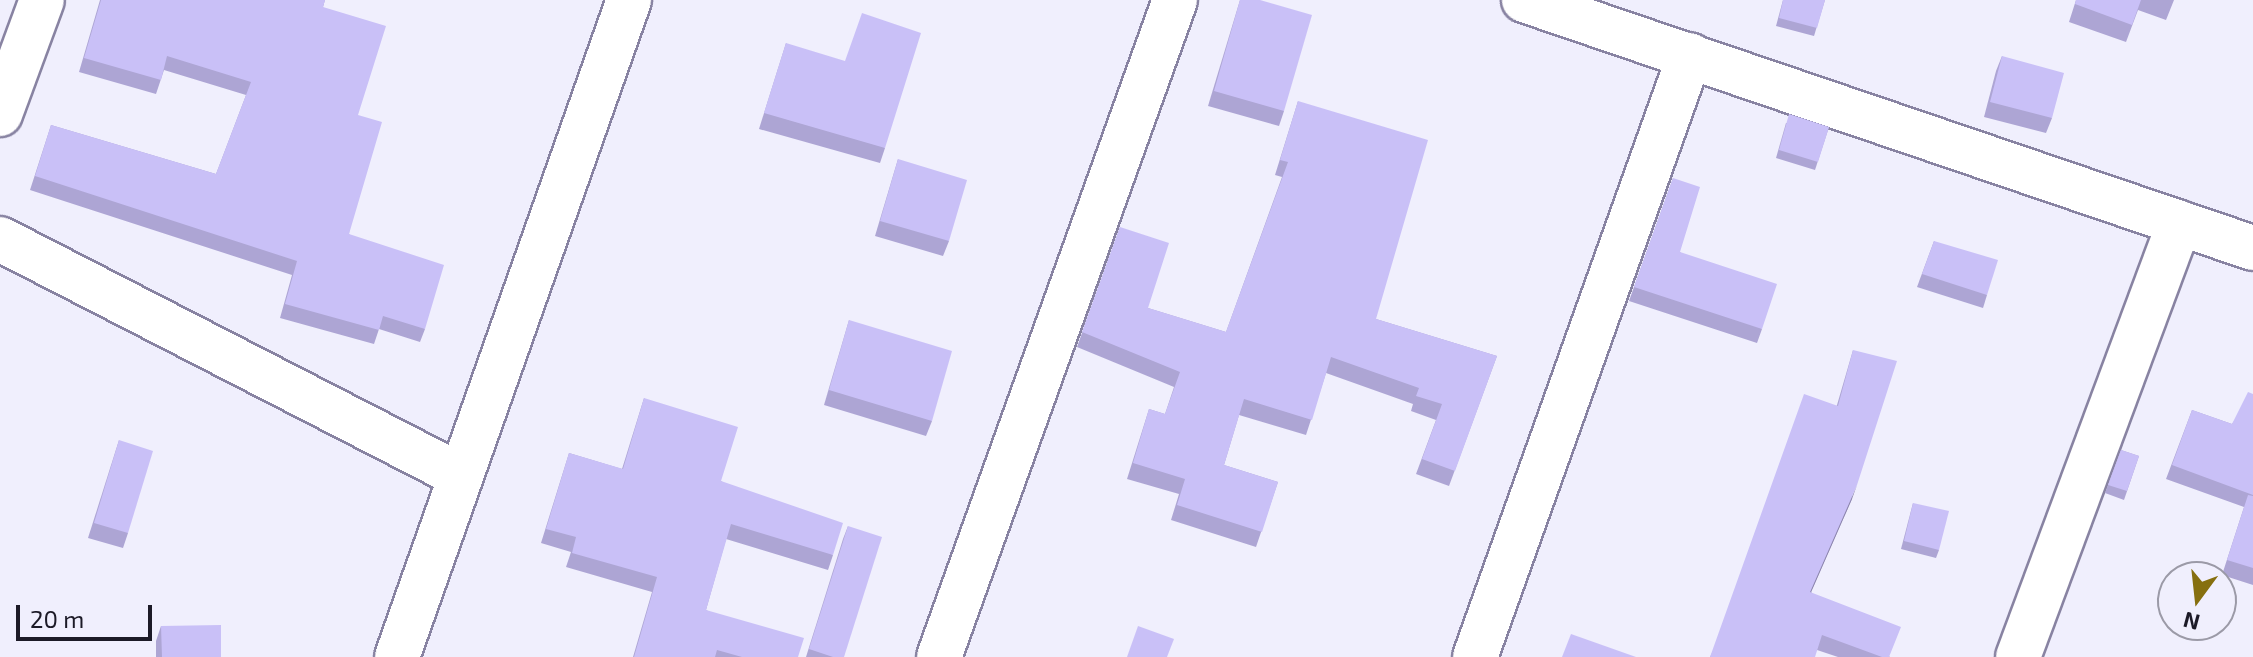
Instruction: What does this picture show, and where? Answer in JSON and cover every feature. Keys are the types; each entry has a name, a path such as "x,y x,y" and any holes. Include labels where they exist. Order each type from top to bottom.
{"street":[{"path":"0,114 42,0"},
{"path":"397,657 629,0"},
{"path":"939,657 1175,0"},
{"path":"1524,0 2253,248"},
{"path":"1475,657 1690,55"},
{"path":"2018,657 2179,223"},
{"path":"0,239 459,475"}],"building":[{"path":"101,0 325,0 323,7 386,26 358,115 382,122 349,234 444,265 425,329 383,316 379,330 285,304 297,261 35,176 51,125 216,174 251,82 167,56 161,80 84,58"},
{"path":"1240,0 1260,0 1312,15 1284,111 1214,91"},
{"path":"1783,0 1825,0 1817,28 1779,18"},
{"path":"2076,0 2141,0 2132,25 2075,4"},
{"path":"862,13 921,33 885,148 764,113 786,43 845,61"},
{"path":"2002,56 2064,73 2052,118 1990,102"},
{"path":"1298,101 1428,140 1376,319 1497,356 1455,471 1422,459 1442,404 1416,396 1419,388 1331,357 1312,420 1244,399 1224,465 1278,482 1262,532 1177,505 1185,479 1133,463 1149,409 1165,414 1180,372 1082,332 1120,227 1169,243 1148,308 1226,332 1288,162 1280,160"},
{"path":"1789,114 1829,127 1818,162 1779,150"},
{"path":"898,159 967,180 949,241 880,221"},
{"path":"1673,178 1700,187 1680,252 1777,284 1762,329 1634,287"},
{"path":"1934,241 1998,260 1987,295 1922,274"},
{"path":"849,320 952,351 932,421 829,390"},
{"path":"1853,350 1897,361 1857,485 1810,592 1901,627 1889,657 1822,635 1815,657 1710,657 1804,394 1838,406"},
{"path":"2248,392 2253,394 2253,495 2172,465 2192,410 2232,424"},
{"path":"644,398 738,427 721,481 843,523 833,555 731,524 706,610 804,638 798,657 742,657 717,650 715,657 634,657 657,577 572,553 576,537 546,529 569,453 623,469"},
{"path":"119,440 153,451 128,533 94,523"},
{"path":"2121,450 2139,456 2127,491 2108,485"},
{"path":"2248,495 2253,496 2253,568 2227,560"},
{"path":"1913,503 1949,511 1939,550 1904,541"},
{"path":"848,526 882,537 844,657 833,657 809,649"},
{"path":"221,625 221,657 162,657 161,626"},
{"path":"1138,626 1174,639 1167,657 1127,657"},
{"path":"1571,634 1636,657 1562,657"}]}
